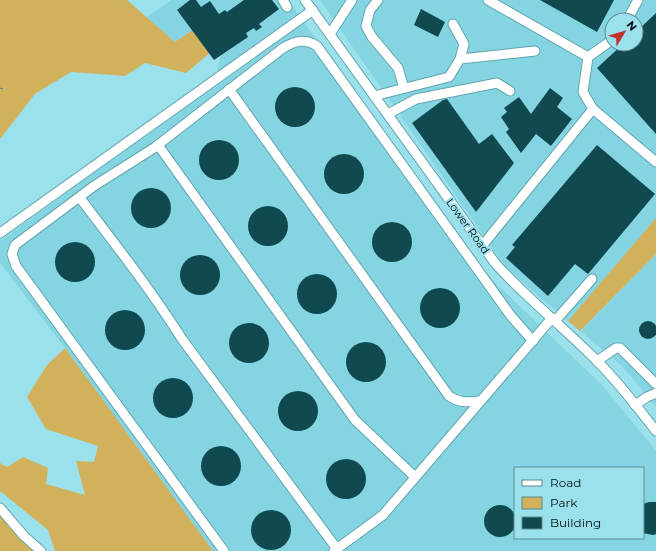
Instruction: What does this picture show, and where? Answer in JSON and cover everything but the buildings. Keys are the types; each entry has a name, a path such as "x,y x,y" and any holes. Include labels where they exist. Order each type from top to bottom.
{"street":[{"name":"Lower Road","path":"306,0 482,246 511,281 597,361 656,431"},
{"path":"330,34 352,0"},
{"path":"378,0 370,10 366,26 372,37 398,68 404,88"},
{"path":"488,0 588,57"},
{"path":"631,12 638,0"},
{"path":"0,233 313,10"},
{"path":"374,96 449,77 460,59 464,44 453,24"},
{"path":"224,551 16,266 12,254 15,245 80,198 94,186 158,146 229,89 292,43 301,41 311,42 317,46 511,316 533,341"},
{"path":"604,46 588,57 583,92 593,109 656,162"},
{"path":"460,59 535,51"},
{"path":"388,114 416,99 497,83 510,91"},
{"path":"229,89 449,396 456,401 464,403 479,402"},
{"path":"482,246 593,109"},
{"path":"158,146 355,420 415,477"},
{"path":"80,198 161,306 182,339 336,550 379,518 533,341 592,278"},
{"path":"597,361 616,348 620,348 656,384"},
{"path":"635,405 656,393"},
{"path":"0,508 24,536 41,551"}],"shaded area":[{"path":"171,0 288,0 486,274 602,385 656,451 656,551 213,551 65,348 0,263 0,241 215,85 223,42 206,20 175,42 147,17"},
{"path":"320,0 656,0 656,218 568,321 510,272"},
{"path":"656,254 656,407 623,367 571,324 581,331"}],"green space":[{"path":"0,0 127,0 175,42 207,20 223,42 186,73 145,63 125,76 71,72 35,94 0,139"},
{"path":"656,218 656,254 580,331 568,321"},
{"path":"65,348 213,551 55,551 48,530 0,491 0,463 7,467 23,457 48,468 46,484 85,495 76,461 94,462 98,446 46,429 27,397 47,365"},
{"path":"0,514 34,551 0,551"}]}
